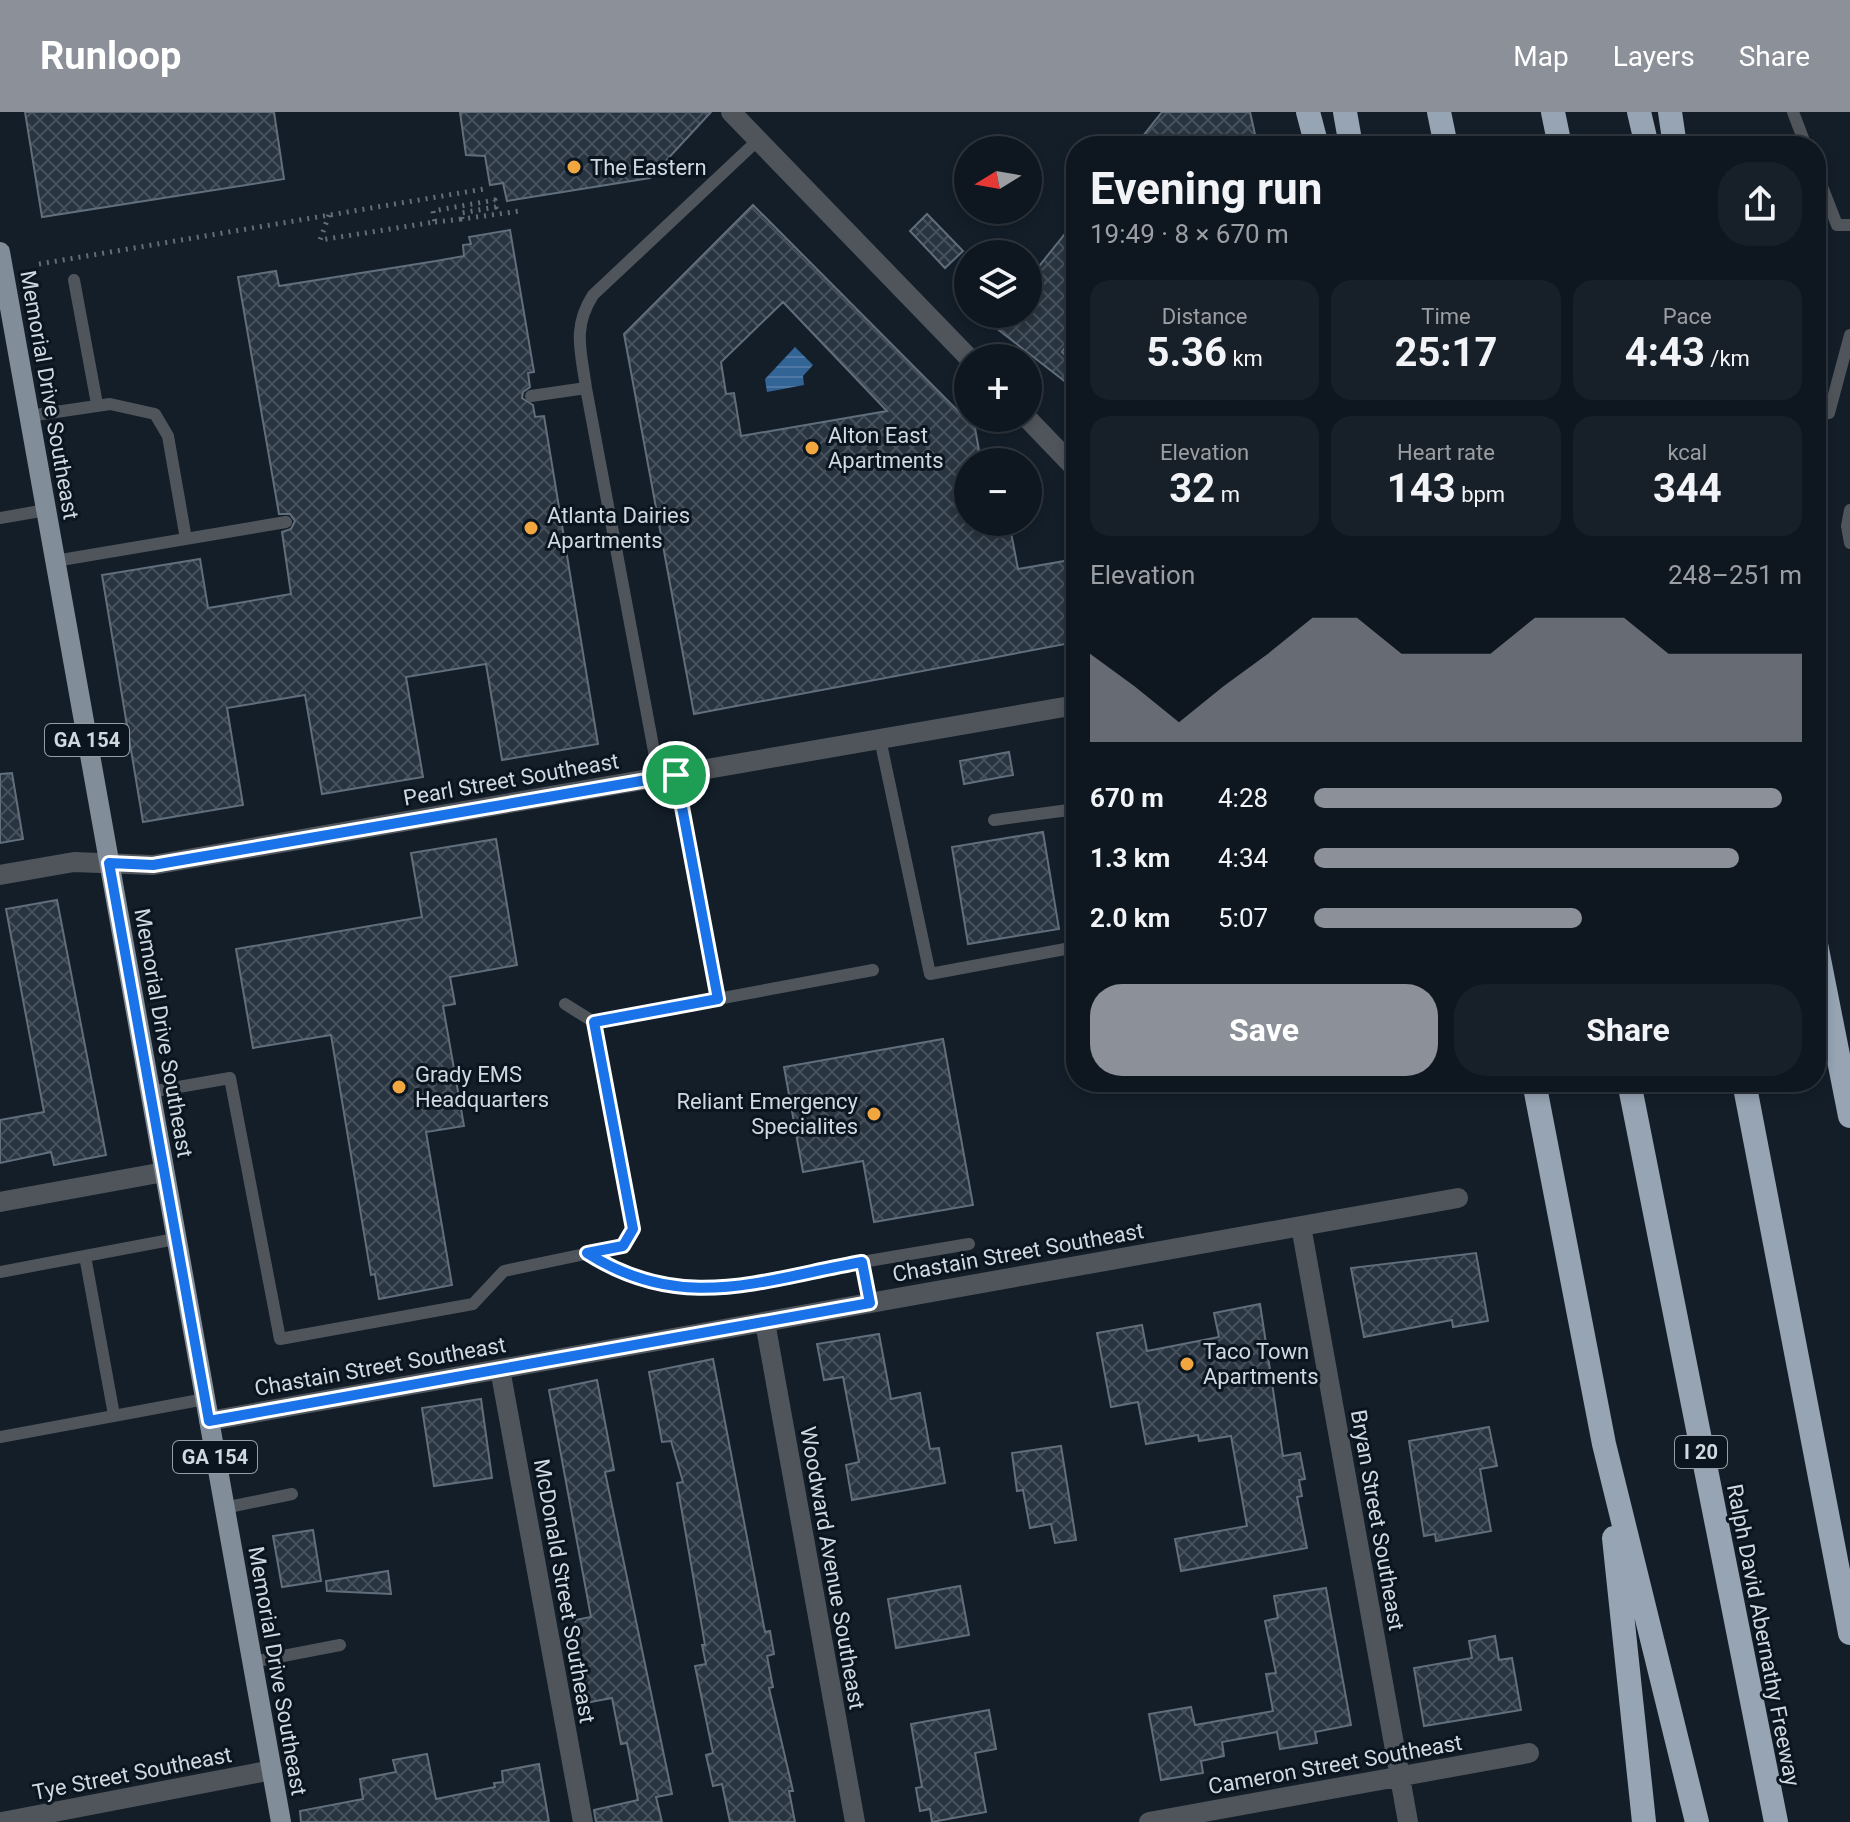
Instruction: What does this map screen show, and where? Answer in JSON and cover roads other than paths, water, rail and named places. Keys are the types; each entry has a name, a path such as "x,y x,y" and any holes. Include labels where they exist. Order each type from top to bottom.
{"highway":[{"path":"1308,112 1314,136"},
{"path":"1345,112 1349,136"},
{"path":"1439,112 1444,136"},
{"path":"1553,112 1558,136"},
{"path":"1639,112 1645,136"},
{"path":"1670,112 1674,136"},
{"path":"1826,995 1850,1116"},
{"path":"1536,1092 1604,1444 1697,1822"},
{"name":"Ralph David Abernathy Freeway","path":"1631,1092 1776,1822"},
{"path":"1746,1092 1850,1633"},
{"path":"1604,1444 1644,1822"}],"main road":[{"name":"Memorial Drive Southeast","path":"0,252 281,1822"}],"street":[{"path":"731,112 955,344"},
{"path":"1040,432 1066,459"},
{"name":"Pearl Street Southeast","path":"0,875 74,862 153,865 1066,707"},
{"path":"0,1202 164,1172"},
{"name":"Chastain Street Southeast","path":"209,1421 1458,1198"},
{"name":"Bryan Street Southeast","path":"1301,1226 1408,1822"},
{"name":"Woodward Avenue Southeast","path":"765,1322 855,1822"},
{"name":"McDonald Street Southeast","path":"500,1369 583,1822"},
{"name":"Cameron Street Southeast","path":"1149,1822 1529,1753"},
{"name":"Tye Street Southeast","path":"2,1822 272,1770"}],"lane":[{"path":"1793,112 1802,136"},
{"path":"718,999 586,388 579,325 580,315 593,295 758,140"},
{"path":"1826,197 1837,225 1850,225"},
{"path":"74,280 97,404"},
{"path":"1829,413 1850,335"},
{"path":"531,396 586,388"},
{"path":"29,416 97,404 133,407 155,414 168,436 186,539"},
{"path":"0,518 46,510"},
{"path":"1850,510 1847,526 1850,543"},
{"path":"55,561 286,522"},
{"path":"880,739 930,974 1066,949"},
{"path":"994,820 1066,810"},
{"path":"565,1004 594,1022 873,970"},
{"path":"150,1092 230,1078 280,1339 473,1304 504,1271 623,1246 633,1229 594,1022"},
{"path":"0,1272 175,1239"},
{"path":"587,1253 616,1271 656,1285 705,1290 969,1244"},
{"path":"85,1256 114,1415"},
{"path":"862,1262 870,1303"},
{"path":"0,1437 205,1399"},
{"path":"224,1508 292,1494"},
{"path":"252,1662 340,1645"}],"water":[{"path":"795,347 813,365 803,376 804,385 767,392 765,379"}],"place":[{"name":"The Eastern","path":"574,167"},
{"name":"Alton East Apartments","path":"812,448"},
{"name":"Atlanta Dairies Apartments","path":"531,528"},
{"name":"Grady EMS Headquarters","path":"399,1087"},
{"name":"Reliant Emergency Specialites","path":"874,1114"},
{"name":"Taco Town Apartments","path":"1187,1364"}]}
